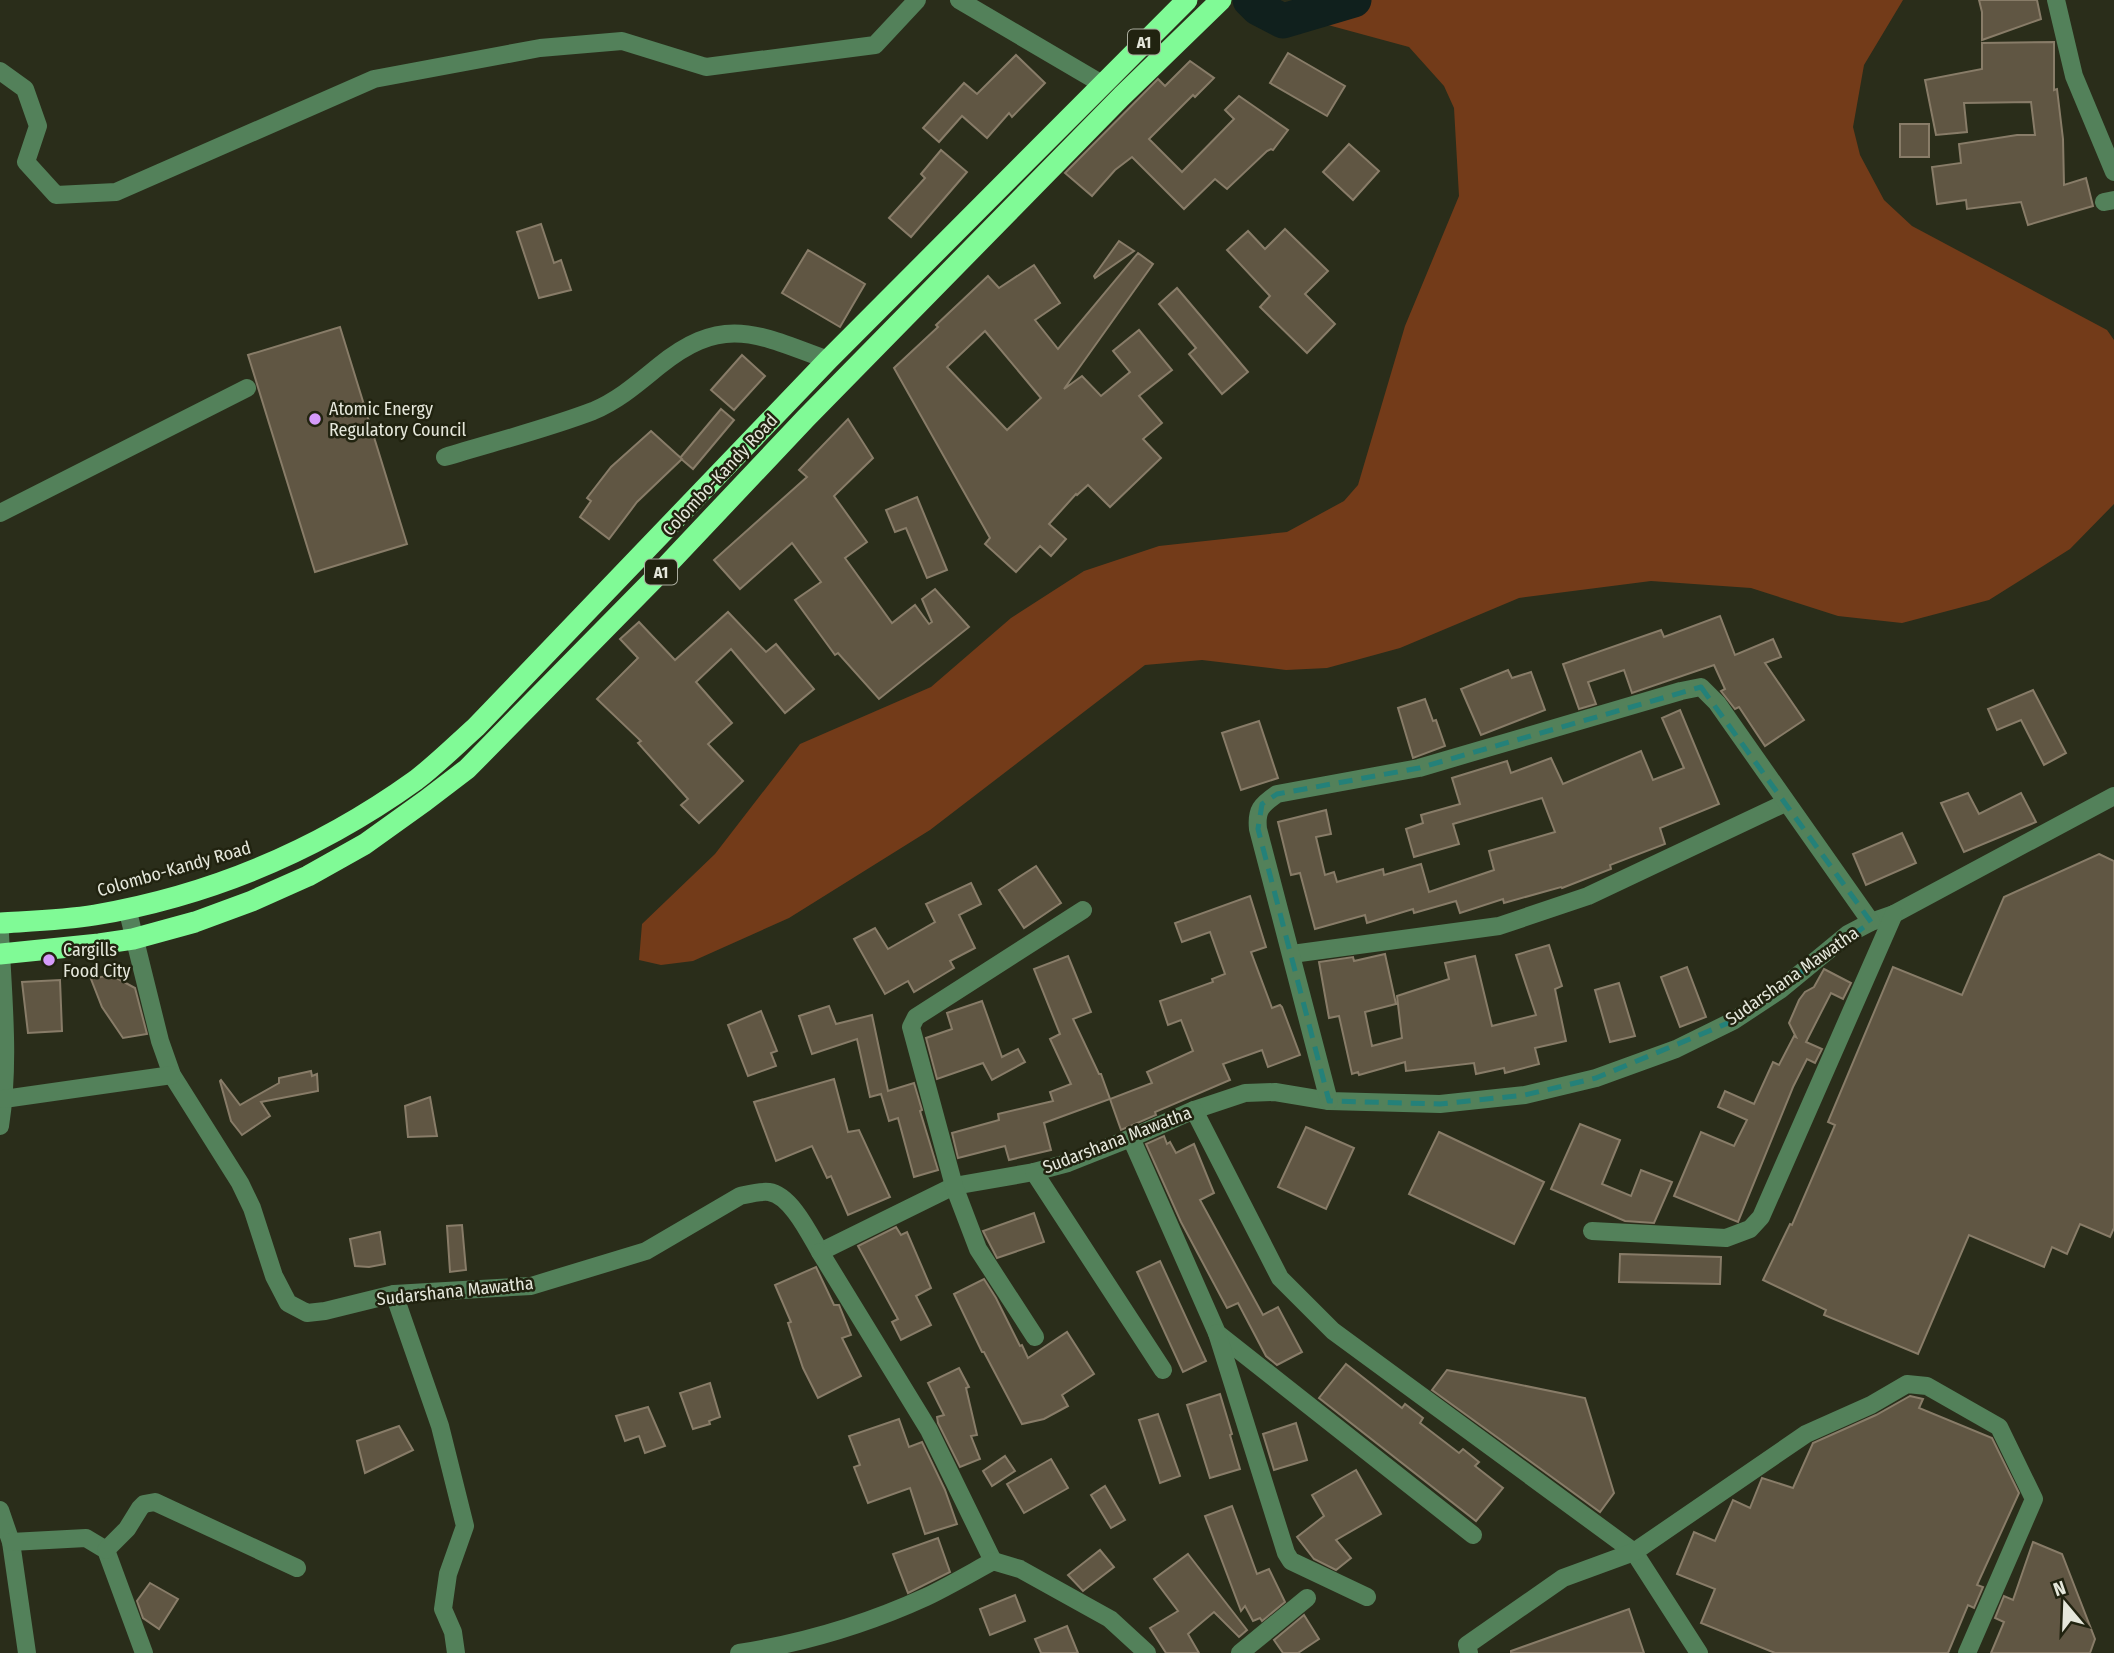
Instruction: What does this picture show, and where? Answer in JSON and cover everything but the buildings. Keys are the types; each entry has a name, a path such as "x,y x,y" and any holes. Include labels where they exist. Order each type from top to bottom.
{"highway":[{"name":"Colombo-Kandy Road","path":"0,923 94,915 235,879 292,855 355,821 418,778 476,727 531,672 828,360 1187,0"},
{"name":"Colombo-Kandy Road","path":"0,947 62,949 133,939 195,922 308,876 365,844 467,769 654,579 806,418 1122,96 1217,4"},
{"path":"1102,84 1122,96"}],"street":[{"path":"0,71 25,89 38,126 26,162 56,195 116,192 374,79 540,48 622,41 706,66 875,45 917,0"},
{"path":"959,0 1102,84"},
{"path":"2056,0 2074,76 2114,172"},
{"path":"445,457 595,410 633,390 661,365 697,342 728,332 759,335 828,360"},
{"path":"0,513 247,388"},
{"path":"1329,1101 1258,829 1256,813 1262,804 1277,794 1419,768 1702,687 1717,703 1871,922"},
{"name":"Sudarshana Mawatha","path":"127,908 160,1041 172,1075 240,1183 252,1208 274,1276 288,1303 307,1313 394,1294 531,1286 646,1251 740,1196 757,1192 772,1192 787,1203 820,1252 954,1186 1068,1163 1194,1110 1245,1093 1275,1092 1329,1101 1440,1104 1525,1095 1596,1078 1676,1049 1733,1021 1780,990 1848,934 1894,914 2114,796"},
{"path":"1292,954 1499,926 1588,896 1785,803"},
{"path":"1035,1337 978,1250 954,1186 911,1027 916,1017 1083,910"},
{"path":"1592,1231 1726,1238 1750,1229 1761,1217 1894,914"},
{"path":"0,947 4,1099 0,1126"},
{"path":"4,1099 172,1075"},
{"path":"1194,1110 1280,1278 1333,1331 1634,1552 1699,1653"},
{"path":"1131,1138 1217,1334 1290,1561 1367,1597"},
{"path":"1034,1172 1163,1370"},
{"path":"820,1252 929,1430 993,1561"},
{"path":"394,1294 440,1426 465,1526 448,1574 443,1609 453,1632 456,1653"},
{"path":"1217,1334 1474,1535"},
{"path":"1469,1653 1467,1645 1563,1578 1634,1552 1806,1434 1871,1405 1907,1384 1927,1387 1999,1427 2034,1499 1967,1653"},
{"path":"106,1550 127,1529 144,1504 155,1502 297,1568"},
{"path":"0,1510 11,1542 27,1653"},
{"path":"11,1542 86,1538 106,1550 144,1653"},
{"path":"739,1653 773,1650 836,1632 925,1597 993,1561 1020,1569 1111,1619 1147,1653"},
{"path":"1240,1653 1307,1598"}],"highlighted area":[{"path":"1701,687 1871,922 1733,1021 1596,1078 1525,1095 1440,1104 1329,1101 1258,829 1262,804 1277,794 1419,768"}],"shaded area":[{"path":"1328,0 1903,0 1864,65 1853,127 1860,155 1884,200 1912,226 2107,330 2114,340 2114,504 2070,549 1989,600 1902,623 1838,616 1751,588 1651,581 1519,598 1400,648 1327,668 1286,670 1202,660 1145,665 930,830 789,918 693,961 661,965 639,960 642,924 715,854 800,744 931,687 1011,618 1084,571 1159,546 1287,532 1344,501 1358,485 1405,326 1459,196 1454,108 1444,86 1409,47 1328,25"}],"waterway":[{"path":"1250,0 1258,8 1283,21 1354,0"}],"place":[{"name":"Atomic Energy Regulatory Council","path":"315,419"},
{"name":"Cargills Food City","path":"49,960"}]}
